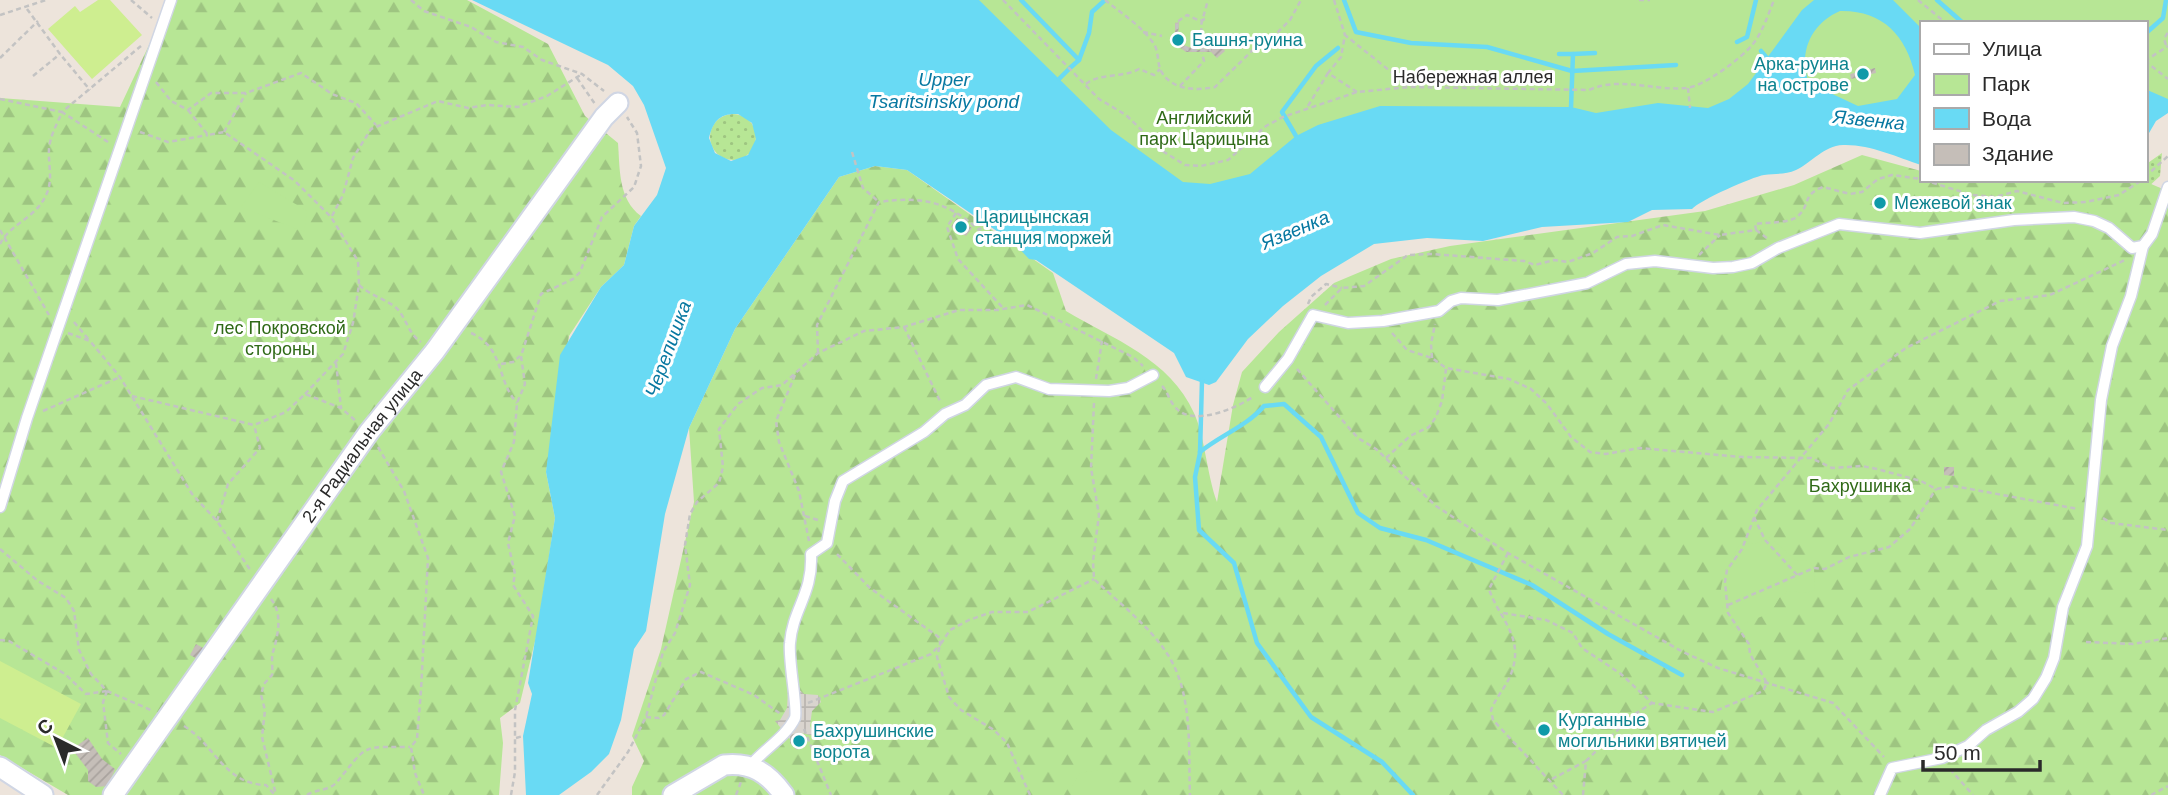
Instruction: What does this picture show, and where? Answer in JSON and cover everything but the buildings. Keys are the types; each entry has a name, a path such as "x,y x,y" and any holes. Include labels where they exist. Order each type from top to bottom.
{"street":[{"name":"2-я Радиальная улица","path":"113,795 369,432 435,351 611,110"},
{"path":"673,795 724,765 750,766 761,770 784,795"},
{"path":"0,767 43,795"}],"lane":[{"path":"0,508 27,418 171,0"},
{"path":"1880,795 1892,768 1942,758 1968,746 1986,730 2018,712 2033,699 2054,657 2063,607 2087,546 2101,400 2112,346 2131,296 2143,246 2152,234 2168,187"},
{"path":"1265,387 1288,359 1313,315 1348,323 1383,321 1439,311 1451,301 1461,298 1497,300 1587,283 1626,264 1655,261 1713,268 1752,263 1778,248 1839,224 1920,233 2014,220 2074,217 2094,220 2109,228 2132,248 2143,246"},
{"path":"750,766 795,718 797,704 792,693 790,642 793,624 808,591 811,554 827,543 835,501 843,481 924,432 945,414 965,405 986,385 1016,376 1049,389 1109,391 1128,388 1153,375"}],"path":[{"path":"0,15 27,9 46,0"},
{"path":"0,244 4,236 34,212 45,198 51,181 49,149 62,112 164,24 142,12 131,0"},
{"path":"411,0 424,11 471,27 496,42 523,47 542,60 582,74 611,110"},
{"name":"Набережная аллея","path":"1003,0 1099,99 1126,115 1164,152 1185,165 1201,166 1228,160 1266,126 1308,107 1357,92 1410,87 1589,90 1611,83 1688,88"},
{"path":"1105,0 1143,32 1156,47 1160,69 1168,79 1180,86 1215,88 1259,43 1275,35 1290,20 1301,0"},
{"path":"1180,86 1204,61 1202,25 1208,0"},
{"path":"1308,107 1341,57 1345,35 1334,0"},
{"path":"1639,0 1650,0"},
{"path":"1690,108 1688,88 1717,74 1752,46 1763,29 1774,0"},
{"path":"1918,0 1944,21"},
{"path":"27,9 90,90"},
{"path":"1205,19 1200,21 1186,15 1177,22 1177,38 1188,50 1211,50"},
{"path":"0,58 38,21"},
{"path":"1143,32 1162,36"},
{"path":"2147,60 2167,46 2164,39 2168,32"},
{"path":"1345,35 1410,87"},
{"path":"33,76 60,54"},
{"path":"2147,63 2168,79"},
{"path":"146,68 171,102 188,110 208,135"},
{"path":"1086,85 1093,78 1131,74 1139,69 1154,75 1160,69"},
{"path":"188,110 211,93 246,93 301,73 332,94 356,103 377,126"},
{"path":"331,217 344,195 353,158 371,129 438,102 468,108 488,105 518,107 547,96 582,74"},
{"path":"1328,74 1357,92"},
{"path":"511,794 516,738 515,710 533,616 513,585 515,574 508,543 515,516 501,472 514,442 517,403 525,384 521,356 541,294 573,279 580,272 602,217 634,187 641,166 637,133 577,78"},
{"path":"224,132 246,93"},
{"path":"0,99 62,112 118,149"},
{"path":"126,127 168,142 224,132 279,167 331,217 358,261 359,285 353,323 343,354 286,412 254,425 132,396"},
{"path":"852,152 863,188 879,202 912,198 932,202 956,212 979,230 985,223"},
{"path":"2147,175 2168,156"},
{"path":"1342,288 1313,315 1306,302 1326,284 1342,288 1364,286 1408,255 1433,254 1543,265 1554,260 1567,262 1593,253 1617,237 1632,236 1663,225 1720,235 1756,230 1755,225 1770,221 1790,221 1799,216 1808,195 1823,187 1850,194 1862,192 1878,179 1892,175 1920,180"},
{"path":"1930,182 1972,195 1995,197 2017,191 2063,203 2086,202 2119,195 2138,182"},
{"path":"818,353 817,325 879,202"},
{"path":"956,212 947,227 958,259 1003,309"},
{"path":"0,230 57,330 89,341"},
{"path":"1689,264 1720,235"},
{"path":"1767,683 1750,654 1749,644 1728,613 1727,570 1742,549 1754,517 1829,424 1855,382 1906,348 2000,302 2050,295 2115,264"},
{"path":"359,285 370,295 394,306 416,339 435,351"},
{"path":"597,795 628,752 646,717 663,652 675,633 690,585 685,545 690,514 697,502 719,482 722,474 719,429 726,416 750,394 782,385 818,353 864,331 904,327 959,310 998,310 1027,305 1133,357 1153,375 1177,410 1186,414 1217,414 1238,408 1265,387"},
{"path":"65,311 120,377 192,494 217,521 279,614 277,646 272,653 272,675 264,684 261,695 265,710 262,737 275,795"},
{"path":"1383,321 1407,350 1432,358 1446,368 1509,379 1531,389 1547,404 1571,438 1590,452 1606,454 1640,447 1742,457 1811,458 1832,468 1862,466 1877,469 1921,481 1936,489 1954,486 2091,511 2111,523 2168,530"},
{"path":"1432,358 1431,344 1436,322"},
{"path":"451,327 474,334 501,364 504,383 517,403"},
{"path":"904,327 945,414"},
{"path":"501,364 513,362 521,356"},
{"path":"1288,359 1358,438 1386,458 1436,506 1508,553 1683,652 1718,668 1833,703 1844,718 1877,746 1892,768"},
{"path":"336,363 341,408"},
{"path":"1386,458 1410,436 1429,427 1436,417 1443,401 1446,368"},
{"path":"795,375 776,421 779,442 799,491 811,554"},
{"path":"27,418 120,377"},
{"path":"305,394 341,408 369,432 404,491 428,558 417,739 411,747 415,773 425,795"},
{"path":"217,521 228,484 260,448 254,425"},
{"path":"1091,468 1099,515 1093,561 1094,579 1166,652 1175,670 1186,702 1190,795"},
{"path":"1727,605 1799,577 1814,568 1825,569 1849,557 1889,547 1910,529 1936,489"},
{"path":"1754,517 1765,540 1799,577"},
{"path":"827,543 870,588 940,638 937,657 949,697 961,710 994,730 1007,743 1030,795"},
{"path":"0,549 38,580 66,598 74,611 79,650 92,674 107,691 197,733 237,779 251,785 266,785 275,795"},
{"path":"1508,553 1489,589 1503,613 1516,655 1508,682 1491,710 1493,720 1540,773 1551,779 1563,795"},
{"path":"795,718 805,705 932,654 950,630 969,620 992,612 1028,612 1094,579"},
{"path":"1503,613 1546,620 1573,633 1582,648 1621,674 1653,703 1713,712 1763,691 1767,683"},
{"path":"2086,642 2133,644 2168,638"},
{"path":"0,640 9,641 65,674 86,694 107,691"},
{"path":"646,717 659,719 664,715 686,679 701,672 754,695 781,715 795,718 809,734 831,795"},
{"path":"107,691 103,702 108,743 135,766"},
{"path":"1551,779 1586,761 1632,716 1653,703"},
{"path":"516,738 523,736"},
{"path":"307,795 337,783 341,772 362,751 374,747 411,747"},
{"path":"1942,758 1973,795"},
{"path":"1583,795 1586,761"},
{"path":"2151,795 2168,786"}],"green space":[{"path":"98,0 110,0 142,35 92,79 48,29 75,6 80,12"},
{"name":"лес Покровской стороны","path":"170,0 467,0 548,44 585,116 618,143 624,192 633,209 641,216 634,226 624,265 601,287 569,336 546,472 555,518 537,633 520,703 500,718 503,743 499,795 68,795 0,755 0,98 120,107"},
{"name":"Английский парк Царицына","path":"741,0 2168,0 2168,104 2147,108 2147,21 1920,21 1920,126 1249,249"},
{"path":"733,114 750,120 756,137 750,154 733,160 716,154 710,137 716,120"},
{"path":"2162,153 2160,176 2146,189 2130,182 2147,182 2147,164"},
{"name":"Бахрушинка","path":"1862,155 1920,171 1920,182 2147,182 2165,190 2168,197 2168,795 632,795 632,787 644,761 632,736 661,649 694,502 689,428 735,329 839,177 875,166 907,170 1053,273 1066,311 1139,352 1170,378 1184,394 1198,423 1217,502 1233,405 1242,372 1279,332 1334,283 1391,259 1450,246 1705,211 1794,185"},
{"path":"259,182 307,211 304,232 241,207"},
{"path":"1770,537 1795,560 1809,561 1814,568 1815,590 1806,593 1788,591 1780,597 1770,613 1733,628 1722,606 1724,574 1741,543 1755,544"},
{"path":"0,661 81,704 57,748 0,718"},
{"path":"1110,768 1118,787 1125,795 1072,795 1072,786 1080,773"}],"shaded area":[{"path":"795,686 804,694 818,695 821,702 812,711 810,726 815,736 801,733 790,743 790,739 775,721 780,720 787,708 788,688"}],"water":[{"name":"Upper Tsaritsinskiy pond","path":"472,0 979,0 1111,130 1183,182 1210,184 1250,174 1296,136 1318,125 1380,106 1571,107 1596,113 1658,103 1708,108 1729,99 1748,84 1802,10 1814,0 1893,0 1920,27 1920,165 1873,149 1853,145 1836,146 1792,172 1764,175 1738,184 1692,209 1652,210 1628,222 1542,227 1483,241 1427,238 1374,244 1321,276 1283,306 1248,339 1216,382 1209,385 1186,377 1174,353 1036,260 1029,259 1013,242 907,170 875,166 839,177 735,329 689,428 665,514 646,631 634,649 621,720 609,754 591,772 559,795 526,795 523,736 532,694 528,683 555,518 546,472 560,355 601,287 624,265 634,226 657,195 666,168 644,105 633,86 608,65","holes":["1840,11 1855,12 1880,20 1890,28 1905,48 1915,75 1897,99 1858,106 1809,83 1805,61 1809,41 1814,32","738,114 752,123 756,139 748,155 731,161 715,153 709,138 718,119"]},
{"path":"2147,90 2168,99 2168,113 2156,121 2147,137"}],"waterway":[{"path":"1021,0 1079,60"},
{"path":"1070,68 1079,60 1089,33 1092,12 1105,0"},
{"path":"1344,0 1356,32 1411,43 1487,47 1572,71 1676,65"},
{"path":"1737,42 1747,37 1756,0"},
{"path":"1937,0 1961,21"},
{"path":"2147,32 2163,18 2166,0"},
{"path":"1296,136 1282,112 1316,66 1338,48"},
{"path":"1761,51 1767,58"},
{"path":"1571,107 1573,54 1595,53"},
{"path":"1559,54 1573,54"},
{"path":"1059,79 1069,69"},
{"path":"1202,380 1200,453 1195,477 1199,530 1234,563 1257,643 1311,717 1382,762 1413,795"},
{"path":"1200,452 1250,419 1264,406 1284,404 1321,437 1358,513 1380,528 1426,540 1532,585 1608,634 1682,675"}],"place":[{"name":"Башня-руина","path":"1178,40"},
{"name":"Арка-руина на острове","path":"1863,74"},
{"name":"Межевой знак","path":"1880,203"},
{"name":"Царицынская станция моржей","path":"961,227"},
{"name":"Курганные могильники вятичей","path":"1544,730"},
{"name":"Бахрушинские ворота","path":"799,741"}],"water label":[{"name":"Язвенка","path":"1869,120"},
{"name":"Язвенка","path":"1295,230"},
{"name":"Черепишка","path":"668,349"}]}
